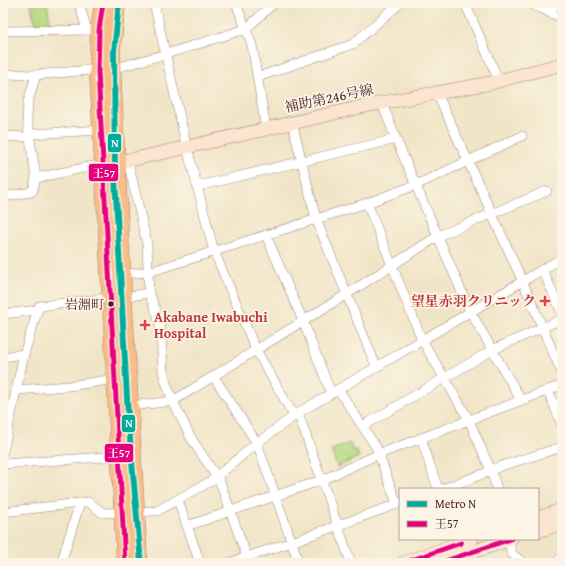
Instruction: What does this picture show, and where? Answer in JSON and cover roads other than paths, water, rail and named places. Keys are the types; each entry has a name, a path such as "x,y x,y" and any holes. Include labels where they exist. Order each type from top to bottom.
{"highway":[{"path":"103,3 93,30 105,70 116,162 122,274 117,298 130,406 130,513 125,563"},
{"path":"117,3 112,47 105,70 101,130 116,162 117,298 115,379 120,456 139,563"}],"street":[{"path":"3,30 93,30 79,3"},
{"path":"154,3 187,147 214,251 256,350 296,415 322,480 351,563"},
{"path":"236,3 252,45 266,129"},
{"path":"3,74 36,75 105,70 166,54 246,29 274,3"},
{"path":"258,77 353,44 400,3"},
{"path":"465,3 499,80"},
{"path":"529,3 562,18"},
{"path":"550,12 555,3"},
{"name":"補助第246号線","path":"116,162 292,122 499,80 562,64"},
{"path":"3,197 31,192 33,190 36,178 27,119 28,102 36,75"},
{"path":"438,93 562,373"},
{"path":"382,103 470,311 522,400"},
{"path":"292,122 316,219 376,366"},
{"path":"3,136 27,137 30,134 101,130"},
{"path":"122,274 149,272 367,203 416,185 467,160 522,136"},
{"path":"198,186 396,139"},
{"path":"36,178 116,162 130,170 147,244 149,293 158,316 161,332 163,371 173,401 191,438 217,475 248,560"},
{"path":"130,406 173,401 214,377 438,236 547,191"},
{"path":"367,203 422,340 469,420 497,488"},
{"path":"229,563 248,560 292,542 398,504 376,447 363,426 335,391 266,235"},
{"path":"3,512 88,502 103,513 157,511 211,481 257,443 296,415 376,366 562,258"},
{"path":"542,269 562,313"},
{"path":"3,451 24,354 39,306 117,298 149,293"},
{"path":"3,314 38,310"},
{"path":"363,426 492,350 562,319"},
{"path":"3,357 24,354"},
{"path":"214,377 257,443 300,563"},
{"path":"16,390 115,379"},
{"path":"187,526 322,480 379,454 562,385"},
{"path":"548,390 562,425"},
{"path":"421,438 438,488"},
{"path":"445,488 498,467 562,447"},
{"path":"3,464 120,456"},
{"path":"178,500 200,563"},
{"path":"61,563 80,503"},
{"path":"539,518 562,510"},
{"path":"539,531 562,523"},
{"path":"403,563 469,540"},
{"path":"441,563 509,540 512,554 524,563"},
{"path":"557,563 562,556"}],"metro line":[{"name":"N","path":"119,3 114,52 115,178 128,416 141,563"}],"place":[{"name":"望星赤羽クリニック","path":"545,301"},
{"name":"岩淵町","path":"111,304"},
{"name":"Akabane Iwabuchi Hospital","path":"145,325"}]}
